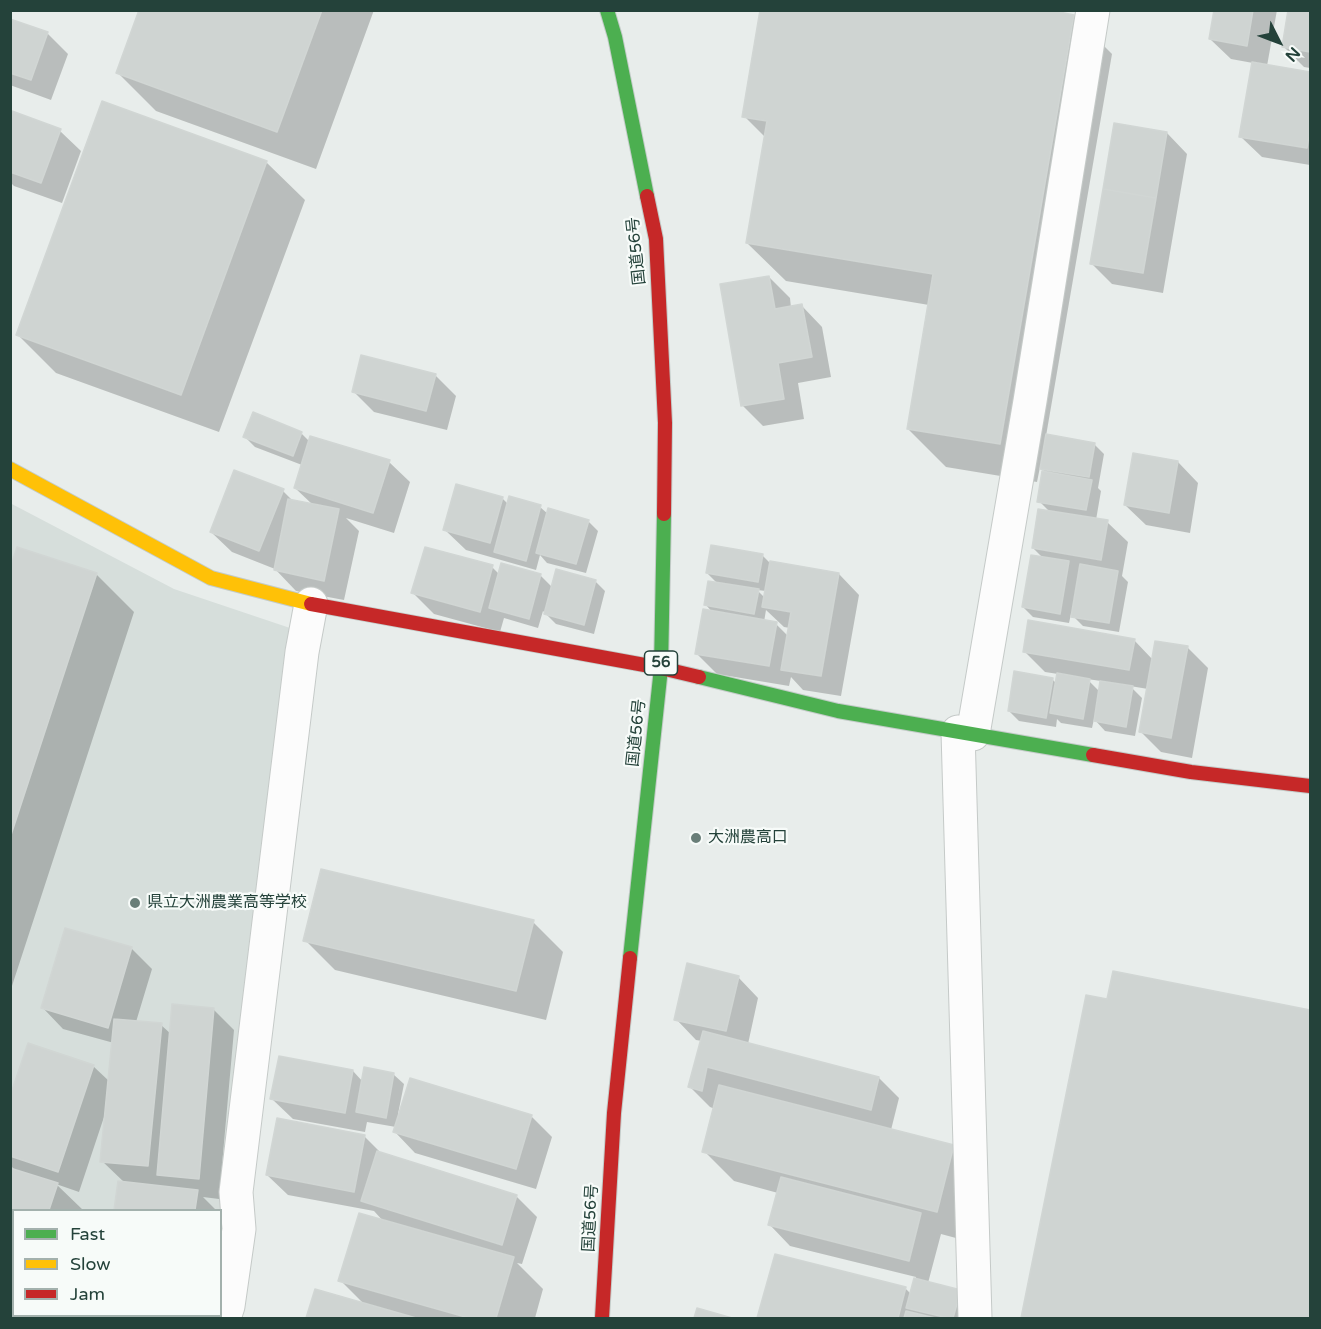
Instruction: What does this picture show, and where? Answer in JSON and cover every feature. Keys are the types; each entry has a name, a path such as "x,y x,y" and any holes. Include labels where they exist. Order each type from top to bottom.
{"main road":[{"name":"国道56号","path":"602,1318 614,1113 660,668 665,423 656,239 615,37 607,10"},
{"path":"10,469 211,578 310,604 660,668 838,711 1191,772 1311,786"}],"street":[{"path":"975,1318 966,733 1030,401 1093,10"},
{"path":"224,1318 228,1306 239,1229 236,1192 302,652 310,604"}],"shaded area":[{"name":"県立大洲農業高等学校","path":"10,503 174,589 293,629 222,1216 222,1209 12,1209 12,1317 210,1318 11,1318"}],"building":[{"path":"139,10 322,10 277,132 116,73"},
{"path":"760,10 1050,10 1074,15 1000,444 907,429 933,274 746,243 767,121 742,117"},
{"path":"1214,10 1253,10 1247,46 1209,39"},
{"path":"1288,10 1310,10 1310,52 1282,47"},
{"path":"10,19 48,32 31,80 10,73"},
{"path":"1252,62 1310,72 1310,130 1307,148 1239,137"},
{"path":"102,101 267,161 181,395 16,335"},
{"path":"12,111 61,129 41,183 10,172 10,115"},
{"path":"1114,123 1167,132 1156,198 1103,189"},
{"path":"1103,189 1156,198 1143,273 1090,264"},
{"path":"769,276 775,309 802,304 812,357 778,363 784,399 741,406 720,284"},
{"path":"361,355 436,374 426,411 352,392"},
{"path":"253,412 302,432 293,456 243,437"},
{"path":"1046,434 1095,443 1089,477 1040,469"},
{"path":"310,436 390,460 373,513 294,488"},
{"path":"1133,453 1178,461 1169,513 1124,505"},
{"path":"234,470 284,489 259,551 210,532"},
{"path":"1042,471 1092,480 1086,510 1037,502"},
{"path":"456,484 503,497 490,543 443,530"},
{"path":"509,496 541,505 526,561 494,552"},
{"path":"288,499 339,509 324,581 274,570"},
{"path":"548,508 589,520 576,564 536,553"},
{"path":"1038,509 1108,520 1101,560 1032,548"},
{"path":"711,545 763,554 758,582 706,573"},
{"path":"17,547 97,573 10,838 10,568"},
{"path":"425,547 493,565 480,612 411,593"},
{"path":"1031,555 1069,561 1060,614 1022,607"},
{"path":"770,561 839,573 821,676 781,670 791,612 762,607"},
{"path":"501,563 541,574 529,619 489,608"},
{"path":"1080,564 1118,571 1109,623 1071,617"},
{"path":"556,569 596,580 584,625 544,614"},
{"path":"708,581 759,589 754,614 704,605"},
{"path":"703,609 777,622 769,666 695,654"},
{"path":"1028,620 1135,639 1129,670 1023,652"},
{"path":"1155,641 1188,646 1171,738 1139,732"},
{"path":"1014,671 1053,678 1046,718 1008,711"},
{"path":"1057,673 1090,679 1083,719 1050,713"},
{"path":"1100,681 1133,686 1126,727 1094,721"},
{"path":"321,869 534,920 516,991 303,941"},
{"path":"65,928 132,947 108,1028 41,1008"},
{"path":"687,963 739,976 726,1031 674,1020"},
{"path":"1113,971 1310,1010 1310,1318 1021,1318 1086,995 1107,999"},
{"path":"172,1004 214,1008 199,1179 157,1175"},
{"path":"114,1019 162,1023 148,1166 100,1162"},
{"path":"703,1031 879,1077 871,1110 707,1067 702,1091 688,1087"},
{"path":"28,1043 94,1065 58,1172 10,1156 10,1096"},
{"path":"279,1056 353,1070 345,1113 270,1099"},
{"path":"364,1067 394,1073 386,1118 356,1112"},
{"path":"410,1078 532,1115 516,1169 393,1132"},
{"path":"719,1085 954,1145 937,1212 702,1152"},
{"path":"277,1118 365,1135 354,1192 266,1175"},
{"path":"377,1151 517,1195 502,1245 361,1201"},
{"path":"10,1168 58,1183 49,1209 12,1209 13,1318 10,1318"},
{"path":"781,1177 921,1213 909,1261 768,1225"},
{"path":"118,1181 198,1190 195,1209 114,1209"},
{"path":"359,1213 514,1257 496,1318 469,1318 338,1281"},
{"path":"775,1254 906,1287 898,1318 757,1318"},
{"path":"914,1278 961,1290 953,1318 906,1308"},
{"path":"315,1289 416,1318 306,1318"},
{"path":"697,1308 732,1318 694,1318"},
{"path":"906,1311 935,1318 904,1318"},
{"path":"102,1317 184,1317 184,1318"}],"traffic: fast":[{"path":"607,10 615,37 647,196"},
{"path":"630,958 661,668 664,514"},
{"path":"699,677 838,711 1093,755"}],"traffic: slow":[{"path":"10,469 211,578 311,604"}],"traffic: jam":[{"path":"647,196 656,239 665,423 664,514"},
{"path":"311,604 661,668 699,677"},
{"path":"1093,755 1191,772 1310,786"},
{"path":"602,1318 614,1113 630,958"}],"place":[{"name":"大洲農高口","path":"696,838"},
{"name":"県立大洲農業高等学校","path":"135,903"}]}
